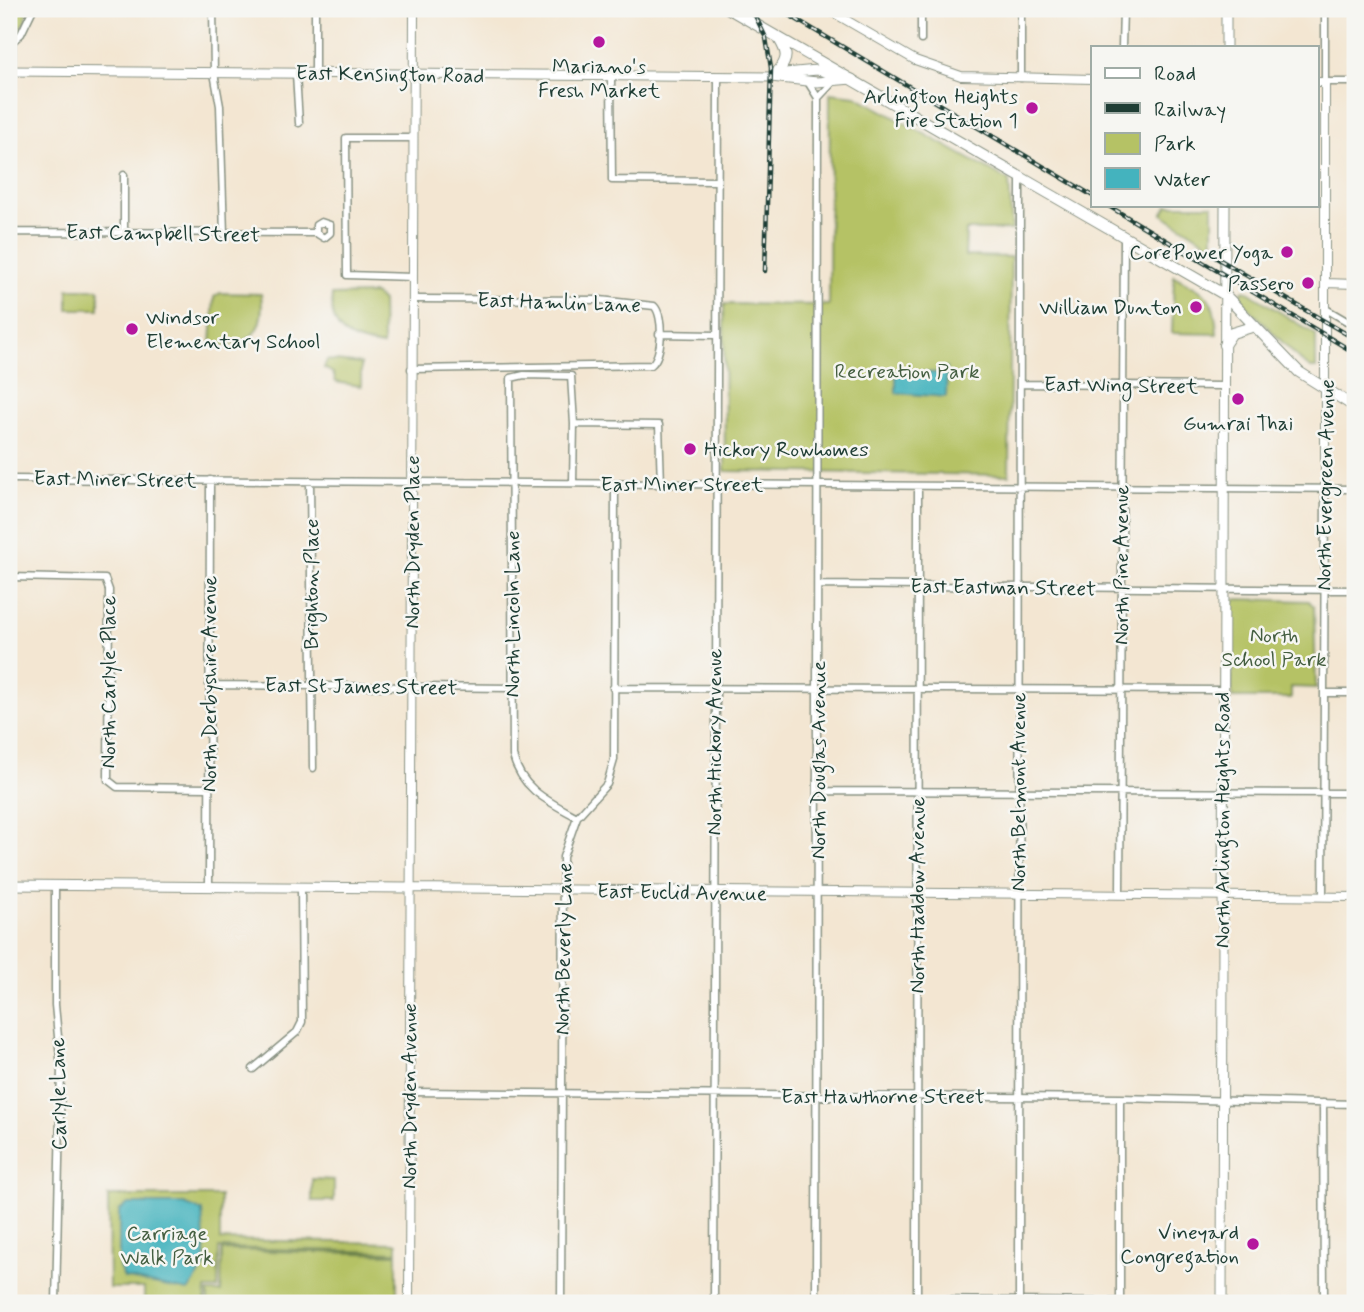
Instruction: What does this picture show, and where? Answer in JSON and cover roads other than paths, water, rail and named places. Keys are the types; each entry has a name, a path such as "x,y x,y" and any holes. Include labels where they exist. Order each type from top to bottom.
{"main road":[{"path":"729,9 1225,295 1299,372 1355,407"},
{"path":"1226,9 1226,46"},
{"path":"775,74 786,61 787,54 779,38"},
{"name":"East Kensington Road","path":"10,71 718,77 817,70 852,79"},
{"name":"East Kensington Road","path":"775,74 808,82 852,79"},
{"name":"North Arlington Heights Road","path":"1222,1303 1225,206"},
{"path":"1224,345 1232,333 1255,326"},
{"name":"East Euclid Avenue","path":"9,885 409,888"}],"street":[{"path":"9,333 10,41 21,34 33,9"},
{"path":"213,9 214,73 220,106 223,234"},
{"path":"315,9 315,74"},
{"name":"North Dryden Place","path":"409,888 414,9"},
{"path":"827,9 915,60 939,70 974,78 1091,79"},
{"path":"921,9 921,40"},
{"path":"1021,9 1021,78"},
{"path":"1122,46 1123,9"},
{"path":"1325,9 1321,82 1355,82"},
{"path":"296,74 299,123"},
{"path":"611,77 612,180 715,180"},
{"name":"North Hickory Avenue","path":"714,1303 715,180 718,77"},
{"path":"808,82 818,98 834,81"},
{"name":"North Evergreen Avenue","path":"1321,82 1326,283 1323,896"},
{"name":"North Douglas Avenue","path":"816,1301 818,98"},
{"path":"413,138 346,138 347,275 413,277"},
{"path":"124,175 124,232"},
{"name":"North Belmont Avenue","path":"1019,1302 1017,792 1020,176"},
{"name":"East Campbell Street","path":"10,232 316,233"},
{"name":"North Pine Avenue","path":"1120,894 1119,588 1124,235"},
{"path":"1326,283 1355,284"},
{"name":"East Hamlin Lane","path":"411,369 651,365 658,357 659,334 658,312 654,306 600,300 413,299"},
{"path":"1326,309 1355,326"},
{"path":"659,334 715,335"},
{"name":"North Lincoln Lane","path":"574,423 572,376 524,375 511,378 512,746 516,767 532,791 577,817"},
{"name":"East Wing Street","path":"1020,384 1223,386"},
{"path":"573,483 574,423 660,425 661,484"},
{"name":"East Miner Street","path":"9,478 1355,489"},
{"name":"North Derbyshire Avenue","path":"209,887 210,480"},
{"name":"Brighton Place","path":"310,481 313,768"},
{"name":"North Beverly Lane","path":"561,1303 563,857 577,817 601,793 613,769 615,484"},
{"name":"North Haddow Avenue","path":"917,1301 918,486"},
{"name":"North Carlyle Place","path":"9,577 105,579 109,590 108,774 112,785 208,788"},
{"name":"East Eastman Street","path":"818,585 1355,590"},
{"name":"East St James Street","path":"209,685 512,688"},
{"path":"613,688 1222,690"},
{"path":"1324,693 1355,693"},
{"path":"818,791 1355,793"},
{"name":"Carlyle Lane","path":"55,886 55,1005 61,1068 56,1303"},
{"path":"253,1069 297,1032 302,1023 301,888"},
{"name":"East Euclid Avenue","path":"409,888 1355,897"},
{"name":"North Dryden Avenue","path":"409,888 409,1303"},
{"name":"East Hawthorne Street","path":"410,1092 1208,1099 1222,1102 1355,1104"},
{"path":"816,1301 1120,1303 1120,1098"},
{"path":"1323,1103 1324,1296"}],"water":[{"path":"942,368 947,368 946,397 896,393 896,372 942,373"},
{"path":"128,1204 184,1204 202,1211 206,1265 188,1291 124,1278 119,1267 119,1211"}],"railway":[{"path":"752,9 766,38 771,68 765,271"},
{"path":"779,9 1091,195"},
{"path":"1109,206 1355,353"},
{"path":"1203,250 1355,339"}],"place":[{"name":"Mariano's Fresh Market","path":"599,42"},
{"name":"Arlington Heights Fire Station 1","path":"1032,108"},
{"name":"CorePower Yoga","path":"1287,252"},
{"name":"Passero","path":"1308,283"},
{"name":"William Dunton","path":"1196,307"},
{"name":"Windsor Elementary School","path":"132,329"},
{"name":"Gumrai Thai","path":"1238,399"},
{"name":"Hickory Rowhomes","path":"690,449"},
{"name":"Vineyard Congregation","path":"1253,1244"}],"park label":[{"name":"Recreation Park","path":"907,371"},
{"name":"North School Park","path":"1274,647"},
{"name":"Carriage Walk Park","path":"167,1245"}]}
